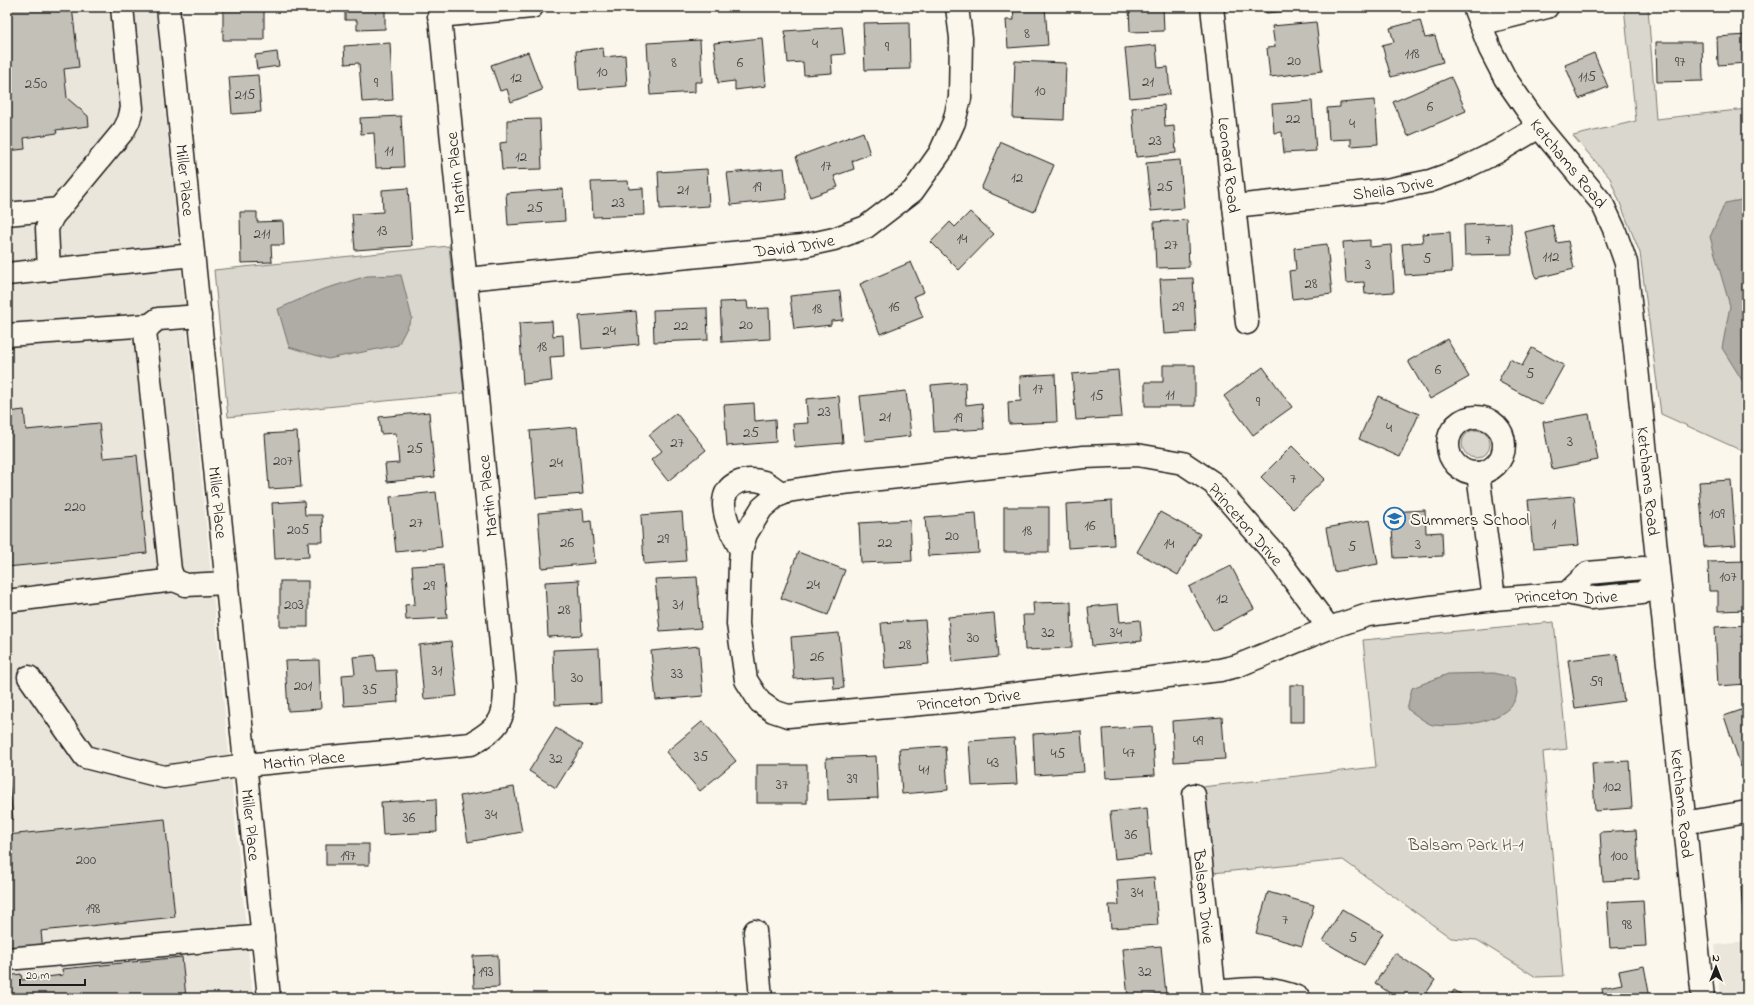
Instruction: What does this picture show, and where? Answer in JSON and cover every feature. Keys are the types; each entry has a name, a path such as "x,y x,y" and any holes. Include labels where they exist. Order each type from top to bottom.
{"street":[{"path":"49,270 47,228 59,209 124,130 129,120 132,108 122,7"},
{"name":"Miller Place","path":"168,7 269,998"},
{"path":"439,12 532,7"},
{"name":"David Drive","path":"466,279 802,246 834,240 866,227 913,191 940,154 954,122 960,98 961,38 957,7"},
{"name":"Leonard Road","path":"1212,7 1246,323"},
{"path":"1477,16 1547,7"},
{"name":"Martin Place","path":"29,677 85,757 164,776 245,765 471,744 492,732 501,719 505,703 505,685 439,12"},
{"name":"Ketchams Road","path":"1477,16 1490,49 1505,78 1540,127 1602,203 1614,229 1626,263 1703,998"},
{"name":"Sheila Drive","path":"1234,206 1386,190 1430,181 1465,168 1497,152 1540,127"},
{"path":"7,214 59,209"},
{"path":"7,274 193,255"},
{"path":"174,580 170,570 145,332 150,325 158,319 200,316"},
{"path":"7,335 150,325"},
{"name":"Princeton Drive","path":"1329,628 1273,552 1213,483 1183,463 1137,455 1084,457 833,484 788,491 775,497 762,508 746,534 741,550 738,624 746,680 760,702 773,711 788,716 955,701 1220,670 1237,666 1329,628 1368,615 1494,599 1566,593 1588,573 1643,568 1658,579"},
{"path":"1478,473 1494,599"},
{"name":"Princeton Drive","path":"741,550 727,522 724,503 726,491 735,482 748,479 764,482 782,494"},
{"path":"7,601 174,580 186,585 226,583"},
{"name":"Balsam Drive","path":"1194,795 1215,995"},
{"path":"1684,823 1747,812"},
{"path":"755,932 761,998"},
{"path":"7,959 263,936"},
{"path":"1215,995 1260,988 1282,991 1299,998"}],"shaded area":[{"path":"7,7 155,7 253,998 7,998"},
{"path":"1747,199 1747,388 1722,348 1730,306 1710,237 1725,203"},
{"path":"401,275 412,318 398,345 328,359 289,347 278,309 321,290 367,276"},
{"path":"1494,673 1514,678 1517,693 1513,703 1505,711 1495,717 1469,724 1443,726 1430,724 1407,709 1412,688 1448,674"},
{"path":"1747,942 1747,998 1721,998 1715,945"}],"green space":[{"path":"1624,7 1648,7 1656,119 1747,109 1747,453 1661,414 1640,253 1610,178 1573,136 1636,121"},
{"path":"449,246 464,393 228,417 214,270"},
{"path":"1476,430 1486,434 1490,444 1486,454 1476,458 1466,454 1462,444 1466,434"},
{"name":"Balsam Park H-1","path":"1554,622 1567,749 1543,752 1563,976 1536,977 1477,940 1451,938 1343,860 1202,874 1193,788 1376,767 1363,640"}],"building":[{"path":"7,7 72,7 79,67 64,69 67,98 88,116 89,126 56,130 57,133 24,138 25,149 7,151"},
{"path":"223,7 264,8 264,40 223,40"},
{"path":"345,7 385,7 385,29 357,30 357,20 345,20"},
{"path":"1013,7 1045,7 1048,45 1008,48 1006,20 1014,20"},
{"path":"1129,7 1163,7 1164,31 1130,32"},
{"path":"1265,7 1301,7 1301,10 1266,13"},
{"path":"1420,20 1425,38 1435,36 1443,62 1391,77 1382,45 1394,42 1390,28"},
{"path":"909,22 910,69 865,70 863,23"},
{"path":"1316,22 1322,71 1270,77 1267,48 1275,47 1272,26"},
{"path":"842,27 845,54 831,55 832,73 804,75 803,62 788,63 785,31"},
{"path":"1747,35 1747,63 1718,65 1717,37"},
{"path":"762,38 766,86 735,90 735,81 718,83 714,43"},
{"path":"700,40 702,82 695,82 695,92 650,95 647,43"},
{"path":"1656,42 1702,42 1703,81 1657,82"},
{"path":"390,43 393,100 362,102 359,63 345,64 344,46"},
{"path":"1156,45 1158,68 1168,67 1170,94 1130,98 1125,48"},
{"path":"603,48 604,57 625,55 627,86 579,90 576,51"},
{"path":"277,52 279,66 257,69 255,55"},
{"path":"528,52 542,90 511,102 507,89 500,91 491,65"},
{"path":"1594,53 1608,87 1579,99 1565,65"},
{"path":"1015,61 1066,63 1064,120 1013,118"},
{"path":"258,75 261,112 232,114 229,77"},
{"path":"1451,77 1466,111 1408,136 1393,102"},
{"path":"1375,100 1378,144 1351,146 1351,139 1329,140 1327,108 1340,107 1340,103"},
{"path":"1312,101 1316,151 1284,153 1282,132 1274,133 1272,104"},
{"path":"1164,105 1165,127 1174,126 1176,153 1136,157 1132,108"},
{"path":"401,116 404,167 376,168 374,133 361,134 360,118"},
{"path":"540,119 542,169 502,170 500,143 507,142 507,120"},
{"path":"863,132 870,154 852,161 854,169 834,176 838,187 810,197 796,157"},
{"path":"1001,142 1054,165 1034,212 981,189"},
{"path":"1180,160 1184,208 1151,211 1146,163"},
{"path":"784,168 787,199 731,205 727,173"},
{"path":"707,169 709,206 660,209 658,172"},
{"path":"628,181 629,189 643,188 644,215 593,217 591,182"},
{"path":"408,188 412,246 355,250 352,214 383,212 382,190"},
{"path":"563,189 565,221 508,225 506,193"},
{"path":"240,212 257,212 257,222 283,221 284,245 271,245 272,262 241,263"},
{"path":"970,212 994,234 959,270 931,242 950,222 955,227"},
{"path":"1187,220 1189,267 1156,268 1154,222"},
{"path":"1511,223 1512,254 1465,255 1464,225"},
{"path":"1553,225 1557,243 1568,241 1574,269 1536,278 1525,232"},
{"path":"1450,232 1452,272 1405,275 1402,244 1423,242 1422,234"},
{"path":"1370,240 1370,247 1391,245 1394,292 1365,294 1364,282 1346,283 1343,242"},
{"path":"1327,244 1332,294 1292,299 1289,271 1296,270 1294,248"},
{"path":"911,262 924,292 914,296 923,317 880,334 860,284"},
{"path":"1193,278 1196,332 1164,334 1160,279"},
{"path":"840,291 843,320 831,321 831,325 794,329 790,296"},
{"path":"747,301 748,309 769,308 770,339 722,342 720,302"},
{"path":"707,308 708,340 654,342 653,310"},
{"path":"636,311 639,344 582,349 579,316"},
{"path":"552,321 553,336 563,335 564,356 550,357 552,381 523,384 519,323"},
{"path":"1447,339 1469,377 1430,399 1408,361"},
{"path":"1532,348 1564,365 1542,405 1498,381 1510,359 1522,366"},
{"path":"1163,365 1195,365 1195,406 1145,406 1145,382 1163,382"},
{"path":"1263,367 1292,407 1253,435 1224,396"},
{"path":"1118,370 1122,417 1076,420 1072,374"},
{"path":"1055,374 1057,422 1009,424 1008,402 1021,401 1020,376"},
{"path":"965,382 966,405 982,403 984,429 934,432 931,385"},
{"path":"906,391 911,436 865,441 860,396"},
{"path":"839,396 843,443 795,447 793,424 808,423 806,399"},
{"path":"1378,396 1419,414 1400,457 1359,439"},
{"path":"754,403 755,421 775,419 776,442 727,446 724,405"},
{"path":"24,410 26,430 99,423 103,458 137,455 147,553 7,567 7,420 9,420 8,412"},
{"path":"429,412 435,477 387,482 385,464 399,463 396,433 381,434 379,417"},
{"path":"676,413 706,450 668,481 651,460 662,451 649,435"},
{"path":"1589,414 1598,460 1552,469 1543,422"},
{"path":"577,427 583,494 536,498 530,431"},
{"path":"297,432 301,487 269,489 265,434"},
{"path":"1292,446 1325,479 1293,509 1261,477"},
{"path":"1731,480 1736,545 1704,547 1699,482"},
{"path":"436,492 442,547 396,552 390,497"},
{"path":"1574,496 1579,545 1533,549 1528,500"},
{"path":"304,501 305,515 322,515 323,542 308,542 309,557 275,559 272,503"},
{"path":"1112,501 1114,545 1068,548 1066,504"},
{"path":"1004,507 1049,507 1049,552 1004,552"},
{"path":"583,509 584,522 591,521 595,563 542,568 538,513"},
{"path":"1425,510 1426,533 1442,532 1443,556 1394,558 1391,512"},
{"path":"682,512 686,561 644,564 641,515"},
{"path":"1160,512 1200,534 1178,575 1137,552"},
{"path":"976,513 979,553 928,556 925,517"},
{"path":"910,520 912,561 861,563 859,523"},
{"path":"1370,520 1378,564 1334,572 1326,528"},
{"path":"798,552 845,570 828,615 781,598"},
{"path":"1747,561 1747,610 1718,611 1718,591 1709,591 1708,562"},
{"path":"443,564 447,618 406,620 405,605 415,604 412,566"},
{"path":"1231,566 1254,609 1213,631 1189,587"},
{"path":"697,577 701,628 660,631 655,579"},
{"path":"579,580 582,635 548,637 545,582"},
{"path":"280,581 308,581 308,627 280,627"},
{"path":"1071,602 1072,648 1025,650 1023,615 1034,615 1033,603"},
{"path":"1118,604 1120,622 1140,620 1142,641 1092,646 1088,607"},
{"path":"994,613 998,657 952,662 948,617"},
{"path":"925,620 929,664 885,668 881,623"},
{"path":"1747,625 1747,684 1718,686 1715,627"},
{"path":"839,633 844,688 834,689 833,676 794,679 791,637"},
{"path":"451,641 457,696 424,699 419,645"},
{"path":"699,646 703,696 656,700 651,651"},
{"path":"599,648 601,703 555,705 553,650"},
{"path":"1617,654 1624,701 1575,708 1568,660"},
{"path":"375,655 377,671 396,670 398,702 344,706 342,675 355,674 353,657"},
{"path":"319,660 321,709 288,711 285,661"},
{"path":"1290,685 1304,685 1304,722 1290,722"},
{"path":"1747,708 1747,765 1741,767 1724,716"},
{"path":"1222,717 1225,759 1174,762 1172,721"},
{"path":"703,721 736,761 700,791 666,752"},
{"path":"1152,726 1155,775 1106,778 1103,729"},
{"path":"556,728 583,745 556,788 529,771"},
{"path":"1081,731 1084,772 1035,775 1033,734"},
{"path":"1014,738 1017,784 972,786 969,741"},
{"path":"945,746 948,790 902,794 899,749"},
{"path":"876,756 878,798 828,800 826,758"},
{"path":"1629,761 1632,808 1595,811 1592,763"},
{"path":"7,762 13,819 7,820"},
{"path":"757,765 807,765 807,803 757,803"},
{"path":"514,787 522,832 468,842 460,796"},
{"path":"436,799 437,832 383,835 381,802"},
{"path":"1147,808 1151,855 1115,859 1110,812"},
{"path":"165,819 175,917 41,931 43,950 7,954 7,835"},
{"path":"1636,830 1639,879 1603,881 1600,832"},
{"path":"326,844 369,844 369,865 326,865"},
{"path":"1154,877 1158,925 1111,928 1109,905 1119,905 1117,880"},
{"path":"1741,887 1747,887 1747,916 1743,916"},
{"path":"1268,892 1314,905 1302,946 1256,933"},
{"path":"1643,900 1646,946 1610,948 1607,902"},
{"path":"1342,909 1383,933 1364,965 1323,941"},
{"path":"1161,946 1166,994 1128,997 1123,949"},
{"path":"1395,953 1435,980 1423,998 1397,998 1375,983"},
{"path":"498,955 499,987 474,988 473,956"},
{"path":"182,957 186,998 7,998 7,976 21,974 22,980 63,975 62,969"},
{"path":"1644,966 1650,998 1603,998 1602,988 1622,984 1619,971"},
{"path":"1454,990 1467,998 1449,998"}],"place":[{"name":"Summers School","path":"1394,519"}]}
